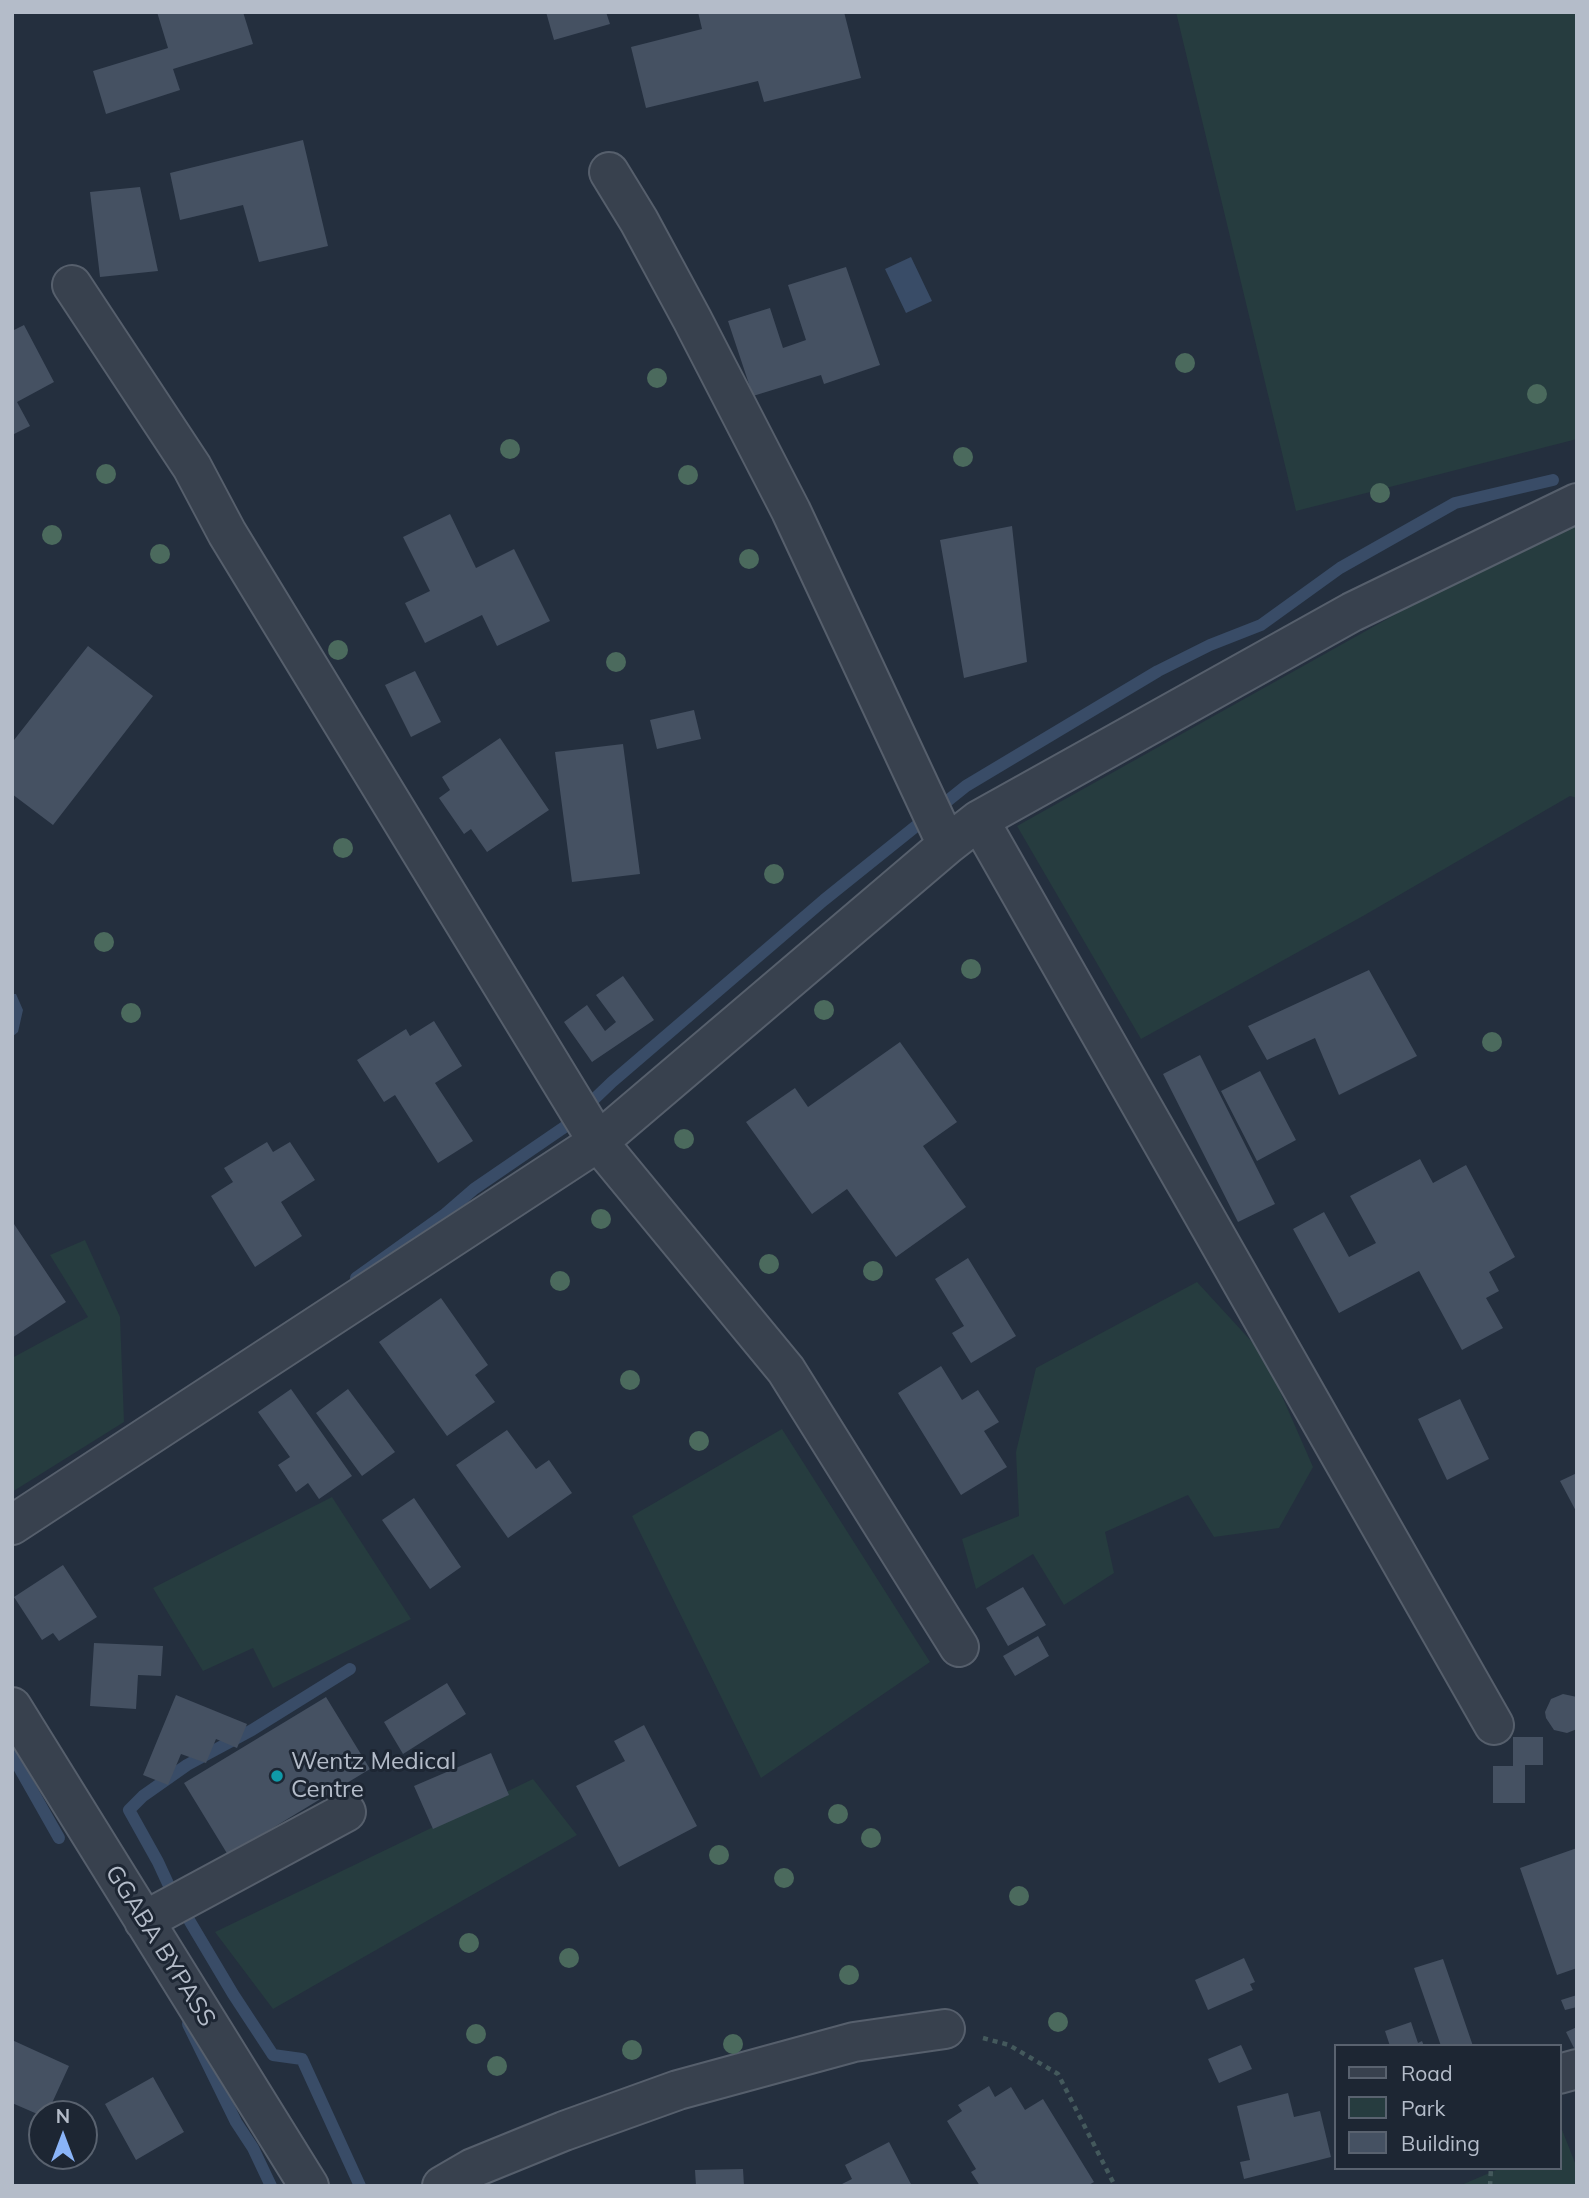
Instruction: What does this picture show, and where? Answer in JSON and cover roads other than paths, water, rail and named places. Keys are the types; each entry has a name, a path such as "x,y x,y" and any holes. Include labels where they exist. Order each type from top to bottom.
{"street":[{"path":"609,172 686,307 791,511 947,845"},
{"path":"72,285 191,467 227,533 598,1142 786,1370 959,1647"},
{"path":"12,1525 598,1142 979,820 1352,612 1577,503"},
{"path":"979,820 1494,1725"},
{"name":"GGABA BYPASS","path":"12,1707 309,2186"},
{"path":"144,1920 345,1812"},
{"path":"442,2186 473,2168 564,2131 678,2090 854,2042 945,2029"}],"water":[{"path":"911,257 932,301 906,313 885,269"},
{"path":"12,994 16,994 23,1010 18,1032 12,1037"}],"waterway":[{"path":"356,1278 444,1215 474,1189 566,1126 612,1082 824,900 966,786 1158,671 1210,645 1261,625 1340,568 1455,503 1553,480"},
{"path":"350,1669 252,1730 187,1765 143,1796 129,1810 170,1888 273,2055 302,2059 360,2186"},
{"path":"12,1755 59,1838"},
{"path":"188,2024 271,2186"}],"place":[{"name":"Wentz Medical Centre","path":"277,1776"}]}
